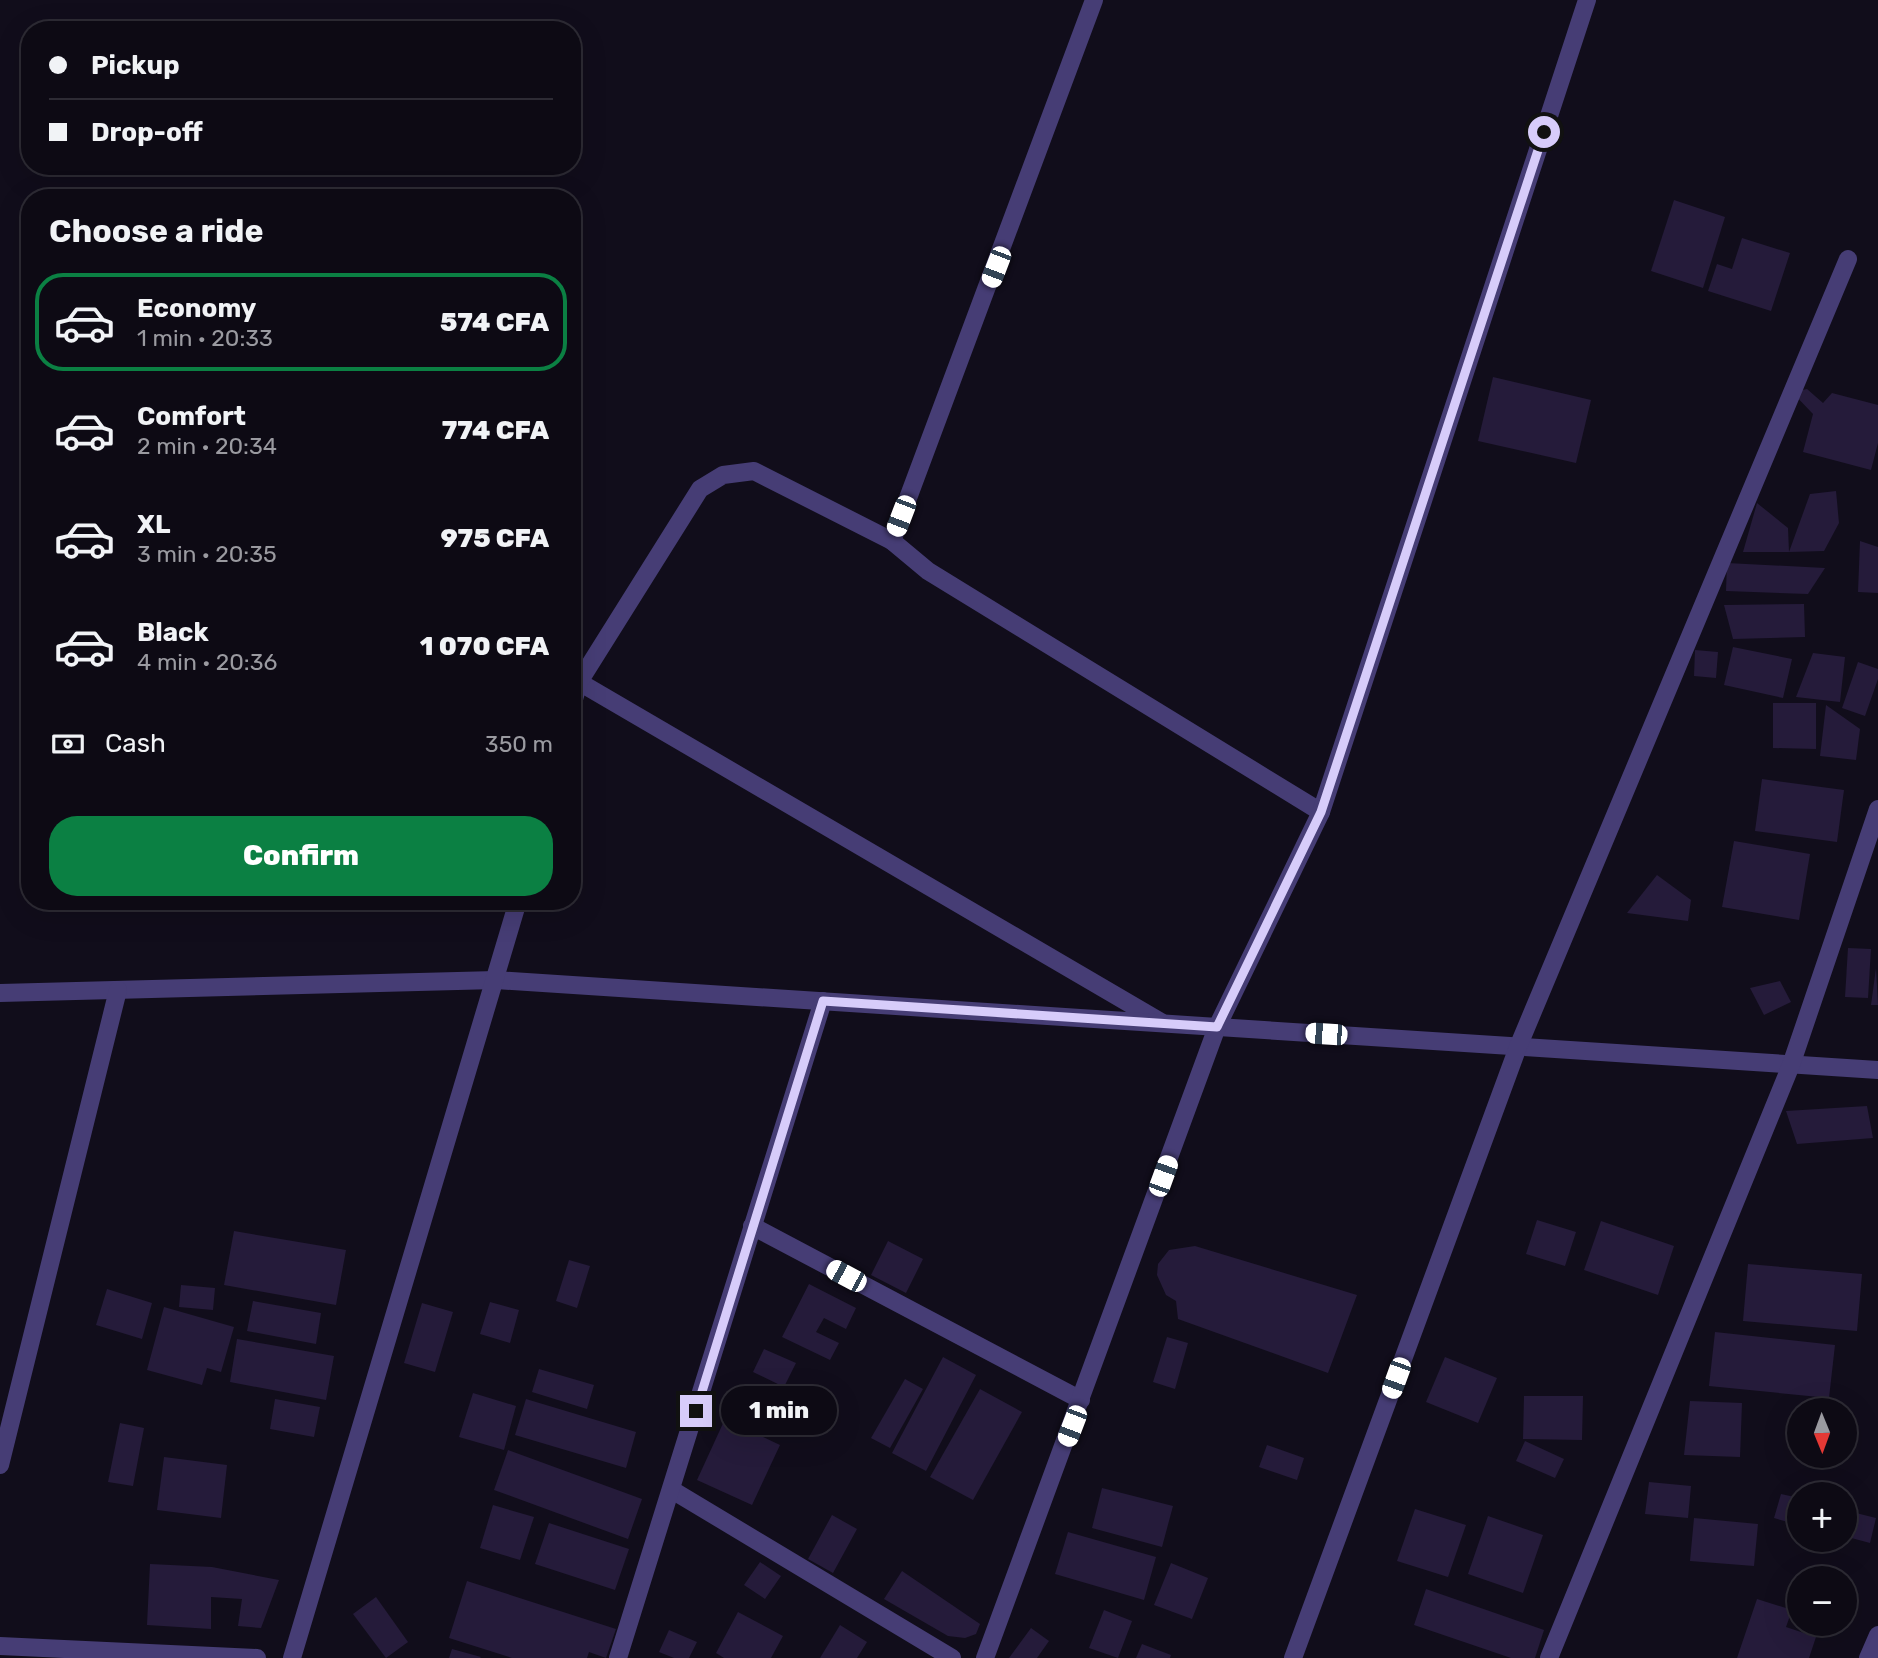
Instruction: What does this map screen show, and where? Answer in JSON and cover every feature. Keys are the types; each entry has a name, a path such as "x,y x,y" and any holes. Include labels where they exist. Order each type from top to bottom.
{"street":[{"path":"892,541 1094,0"},
{"path":"985,1658 1217,1027 1321,812 1587,0"},
{"path":"1293,1658 1518,1047 1848,259"},
{"path":"581,679 700,489 723,475 754,471 892,541 928,571 1321,812"},
{"path":"581,683 1164,1023"},
{"path":"1549,1658 1791,1065 1878,809"},
{"path":"292,1658 515,910"},
{"path":"0,993 496,980 1878,1070"},
{"path":"0,1465 118,990"},
{"path":"618,1658 823,1001"},
{"path":"752,1226 1081,1400"},
{"path":"672,1490 952,1658"},
{"path":"1868,1658 1878,1635"},
{"path":"0,1646 257,1658"}],"building":[{"path":"1674,200 1725,217 1703,288 1651,271"},
{"path":"1742,238 1790,253 1771,311 1708,291 1717,264 1732,269"},
{"path":"1493,377 1591,400 1576,463 1478,441"},
{"path":"1807,389 1823,403 1832,393 1878,405 1878,443 1871,470 1803,452 1813,414 1792,392"},
{"path":"1836,491 1839,523 1824,551 1789,552 1810,494"},
{"path":"1757,503 1788,528 1789,552 1743,552"},
{"path":"1860,541 1878,547 1878,593 1858,592"},
{"path":"1727,563 1825,568 1808,594 1726,591"},
{"path":"1804,604 1805,637 1733,639 1724,605"},
{"path":"1733,647 1792,659 1783,698 1724,685"},
{"path":"1695,650 1718,652 1716,678 1694,676"},
{"path":"1813,653 1845,657 1840,702 1796,697"},
{"path":"1858,662 1878,669 1878,679 1865,716 1842,708"},
{"path":"1773,703 1816,703 1816,749 1773,748"},
{"path":"1826,705 1860,729 1856,760 1820,756"},
{"path":"1762,779 1844,790 1837,842 1755,831"},
{"path":"1734,841 1810,854 1799,920 1722,907"},
{"path":"1657,875 1691,900 1688,921 1627,913"},
{"path":"1848,948 1871,949 1868,998 1845,997"},
{"path":"1876,968 1878,1005 1871,1005"},
{"path":"1780,981 1791,1002 1764,1015 1750,988"},
{"path":"1867,1106 1873,1138 1797,1144 1786,1111"},
{"path":"1537,1220 1576,1232 1565,1266 1526,1254"},
{"path":"1601,1221 1674,1246 1658,1295 1584,1270"},
{"path":"234,1231 346,1250 336,1305 224,1285"},
{"path":"888,1241 923,1259 906,1293 871,1275"},
{"path":"1195,1246 1357,1295 1328,1373 1178,1319 1176,1301 1166,1295 1157,1275 1158,1264 1169,1250"},
{"path":"569,1260 590,1266 577,1308 556,1301"},
{"path":"1748,1264 1862,1274 1857,1331 1743,1321"},
{"path":"809,1284 856,1308 846,1329 824,1318 816,1332 839,1343 830,1360 782,1337"},
{"path":"181,1285 215,1288 213,1310 179,1307"},
{"path":"107,1289 152,1303 142,1339 96,1325"},
{"path":"253,1301 321,1313 316,1344 247,1331"},
{"path":"490,1302 519,1310 510,1343 480,1334"},
{"path":"422,1303 453,1312 435,1372 404,1363"},
{"path":"164,1307 234,1327 221,1372 207,1368 202,1385 147,1370"},
{"path":"1715,1332 1835,1345 1829,1398 1709,1386"},
{"path":"1167,1337 1188,1343 1175,1389 1153,1382"},
{"path":"237,1339 334,1356 326,1400 230,1382"},
{"path":"764,1349 796,1363 784,1387 753,1372"},
{"path":"943,1357 976,1375 926,1471 892,1453"},
{"path":"1445,1357 1497,1378 1478,1423 1426,1402"},
{"path":"539,1369 594,1385 587,1409 532,1392"},
{"path":"905,1379 923,1389 890,1448 871,1438"},
{"path":"980,1389 1022,1412 973,1500 930,1477"},
{"path":"473,1393 516,1406 504,1450 459,1437"},
{"path":"1524,1396 1583,1396 1582,1440 1523,1439"},
{"path":"275,1399 320,1407 314,1437 270,1429"},
{"path":"526,1399 636,1432 626,1468 515,1435"},
{"path":"1690,1401 1742,1403 1740,1457 1684,1455"},
{"path":"725,1419 780,1445 752,1505 697,1480"},
{"path":"120,1423 144,1428 133,1486 108,1482"},
{"path":"1525,1441 1564,1459 1555,1478 1516,1461"},
{"path":"1267,1445 1304,1458 1297,1480 1259,1467"},
{"path":"508,1450 642,1499 628,1539 494,1490"},
{"path":"164,1457 227,1465 221,1518 157,1510"},
{"path":"1649,1482 1691,1486 1688,1518 1645,1514"},
{"path":"1102,1488 1173,1506 1162,1547 1092,1528"},
{"path":"1781,1494 1787,1495 1787,1522 1774,1518"},
{"path":"493,1505 534,1517 520,1560 480,1548"},
{"path":"1415,1509 1466,1525 1448,1577 1397,1561"},
{"path":"1857,1513 1876,1518 1870,1543 1857,1540"},
{"path":"832,1515 857,1529 833,1573 808,1559"},
{"path":"1488,1516 1543,1535 1523,1593 1468,1574"},
{"path":"1694,1518 1758,1524 1754,1566 1690,1561"},
{"path":"549,1523 629,1549 615,1590 535,1564"},
{"path":"1068,1532 1156,1557 1144,1600 1055,1574"},
{"path":"760,1562 781,1576 765,1599 744,1585"},
{"path":"1171,1563 1208,1578 1192,1619 1154,1605"},
{"path":"150,1564 212,1567 279,1580 261,1628 238,1626 242,1599 211,1597 211,1629 147,1625"},
{"path":"902,1571 980,1624 976,1634 965,1638 948,1636 884,1599"},
{"path":"467,1581 616,1629 606,1658 589,1652 587,1658 512,1658 449,1638"},
{"path":"1426,1589 1544,1630 1535,1658 1511,1658 1414,1625"},
{"path":"376,1597 408,1642 386,1658 353,1614"},
{"path":"1757,1599 1787,1608 1787,1636 1816,1637 1809,1658 1737,1658"},
{"path":"1104,1610 1132,1621 1118,1658 1089,1648"},
{"path":"738,1612 783,1636 771,1658 724,1658 716,1653"},
{"path":"840,1625 867,1642 857,1658 820,1658"},
{"path":"1031,1628 1049,1641 1037,1658 1009,1658"},
{"path":"669,1630 697,1642 689,1658 674,1658 659,1652"},
{"path":"1142,1644 1171,1655 1170,1658 1136,1658"},
{"path":"452,1649 481,1657 449,1658"}],"route":[{"path":"696,1411 823,1001 1217,1027 1321,812 1544,132"}]}
